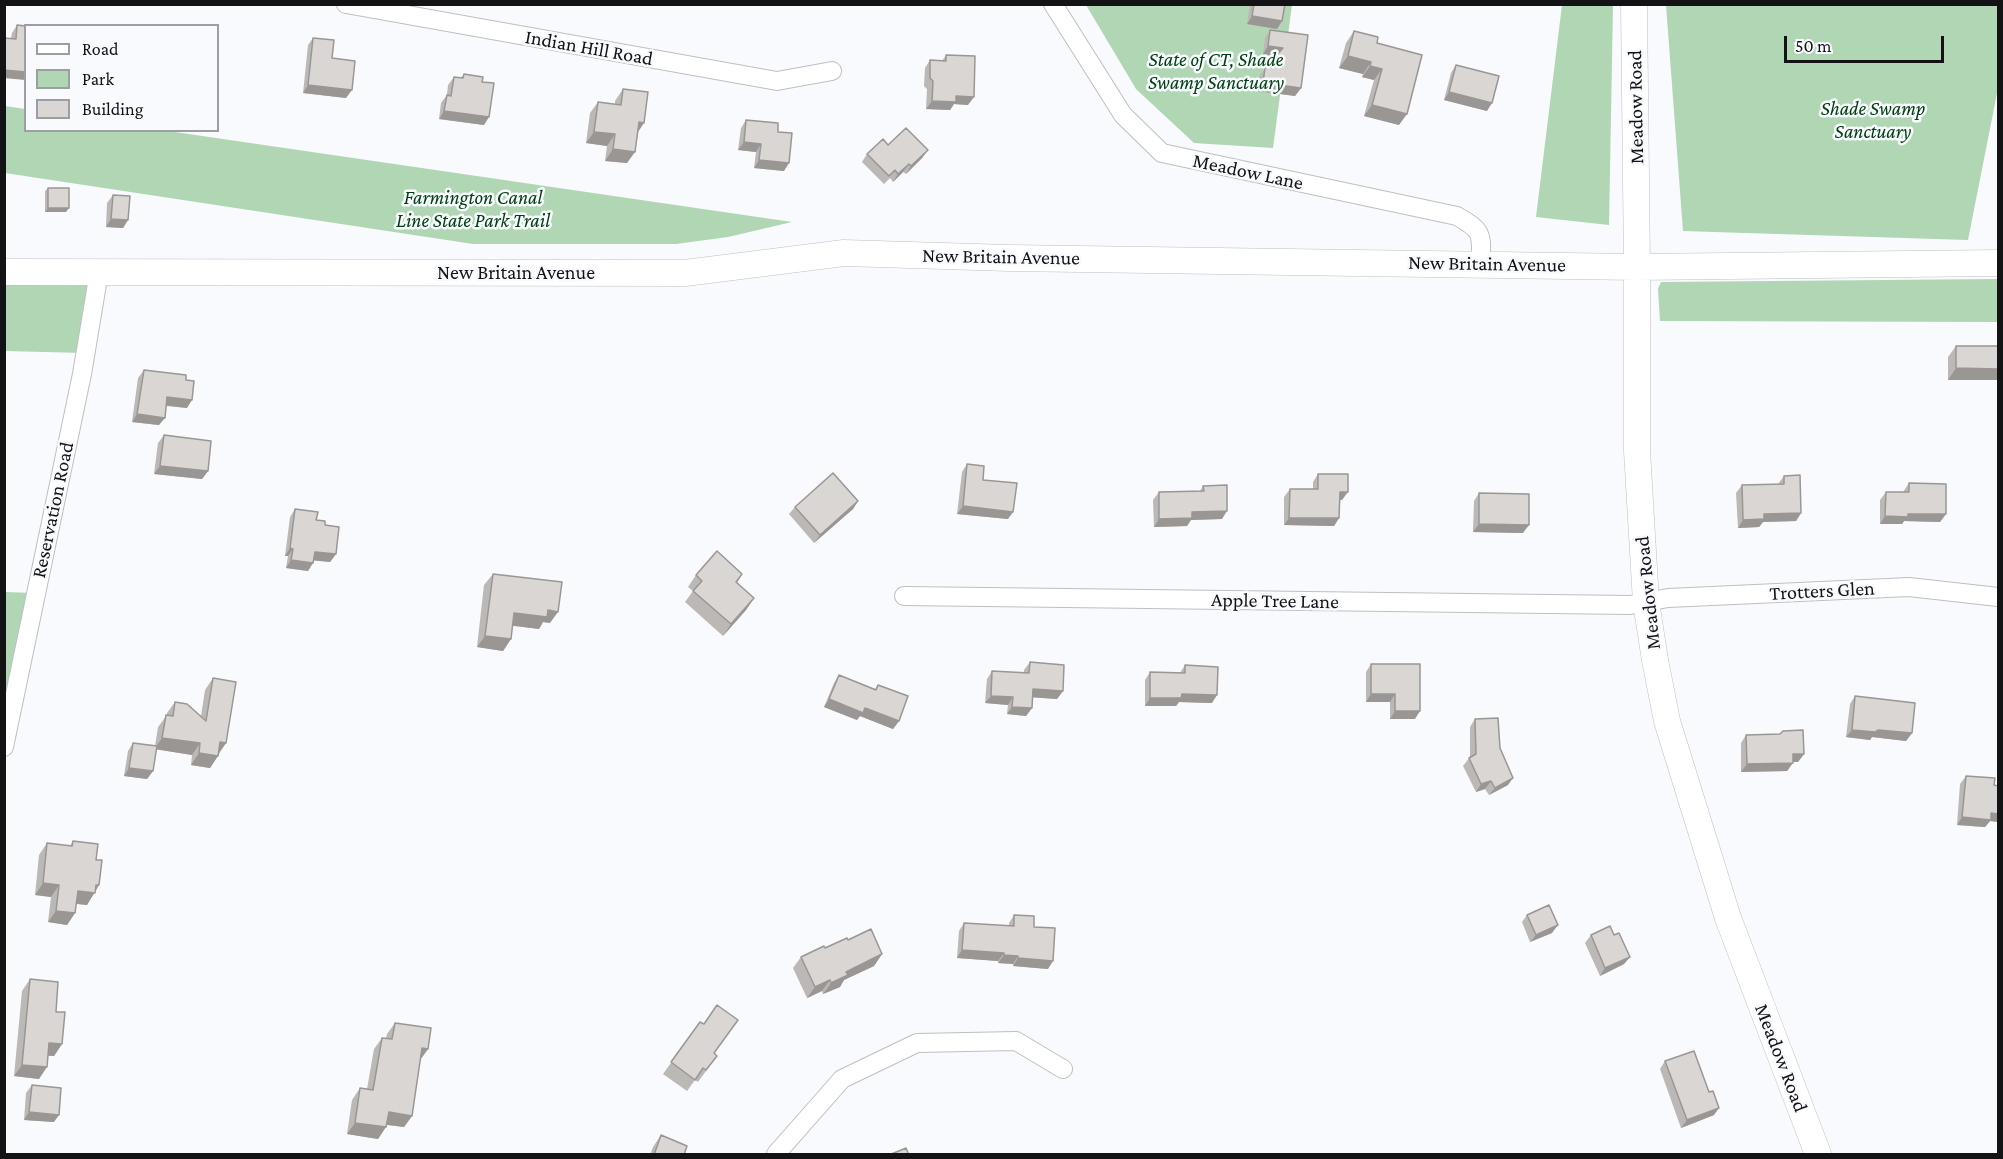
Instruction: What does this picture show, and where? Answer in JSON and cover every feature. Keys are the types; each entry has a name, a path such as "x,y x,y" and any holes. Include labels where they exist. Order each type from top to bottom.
{"street":[{"name":"Indian Hill Road","path":"346,4 777,81 832,71"},
{"name":"Meadow Lane","path":"1053,4 1123,116 1162,153 1457,216 1477,228 1480,237 1481,263"},
{"name":"Meadow Road","path":"1634,4 1637,451 1646,602 1655,660 1667,721 1728,918 1818,1155"},
{"name":"New Britain Avenue","path":"4,272 686,273 843,253 1009,258 1637,267 1998,263"},
{"name":"Reservation Road","path":"4,747 82,374 99,272"},
{"name":"Trotters Glen","path":"1646,602 1668,598 1908,587 1998,597"},
{"name":"Apple Tree Lane","path":"904,596 1630,605 1646,602"},
{"path":"776,1155 842,1079 917,1043 1016,1041 1063,1069"}],"green space":[{"name":"State of CT, Shade Swamp Sanctuary","path":"1086,5 1292,5 1273,148 1194,143 1136,89"},
{"path":"1562,5 1613,5 1609,225 1536,217"},
{"name":"Shade Swamp Sanctuary","path":"1666,5 1998,5 1998,88 1968,240 1683,231"},
{"name":"Farmington Canal Line State Park Trail","path":"5,106 24,109 24,132 175,132 792,222 728,237 676,244 473,244 5,173"},
{"path":"5,272 99,272 85,353 5,351"},
{"path":"1998,279 1998,322 1660,321 1658,289 1661,282"},
{"path":"4,592 35,593 4,747"}],"building":[{"path":"1254,4 1285,4 1282,21 1252,16"},
{"path":"17,25 24,26 24,72 4,70 4,38 16,39"},
{"path":"1270,30 1308,35 1301,88 1263,83 1265,68 1283,48 1268,46"},
{"path":"1354,31 1378,37 1377,43 1422,55 1407,114 1372,105 1382,69 1370,66 1371,62 1348,56"},
{"path":"313,38 334,40 332,58 355,61 352,90 308,85"},
{"path":"946,55 975,56 974,97 956,96 956,102 932,101 933,81 930,78 930,60 946,61"},
{"path":"1456,65 1499,76 1492,103 1449,92"},
{"path":"464,74 483,77 482,82 494,83 489,117 444,111 447,95 451,96 454,77 463,78"},
{"path":"623,89 648,92 644,123 639,122 635,152 613,149 615,134 594,132 598,102 621,105"},
{"path":"746,120 778,123 778,132 792,133 789,163 759,160 761,144 744,142"},
{"path":"906,128 928,150 911,166 909,164 898,174 895,170 889,176 867,154 883,139 888,145"},
{"path":"48,188 69,188 69,208 48,208"},
{"path":"113,195 130,196 128,220 111,219"},
{"path":"1956,346 1998,346 1998,369 1956,368"},
{"path":"144,370 186,375 186,380 194,381 192,400 167,397 165,418 137,414"},
{"path":"164,435 211,441 208,471 160,466"},
{"path":"967,464 984,466 983,480 1017,483 1013,512 963,506"},
{"path":"833,473 858,501 820,535 795,507"},
{"path":"1318,474 1348,474 1348,492 1340,492 1339,518 1289,518 1290,489 1318,489"},
{"path":"1800,475 1801,513 1764,514 1764,519 1743,520 1742,485 1784,484 1784,476"},
{"path":"1909,483 1946,484 1946,514 1885,516 1886,492 1909,492"},
{"path":"1227,485 1227,511 1192,512 1192,518 1159,519 1159,492 1204,491 1203,486"},
{"path":"1479,493 1529,494 1529,525 1479,524"},
{"path":"295,509 318,512 316,520 325,521 325,525 339,527 336,554 315,552 313,563 291,560 293,549 290,548"},
{"path":"717,551 742,574 736,582 754,598 731,624 693,591 702,581 696,575"},
{"path":"493,574 562,582 558,612 548,610 547,617 514,613 511,639 485,636"},
{"path":"1030,662 1064,665 1063,691 1033,689 1032,708 1012,707 1013,697 991,696 992,671 1029,673"},
{"path":"1371,664 1420,664 1420,711 1395,711 1395,694 1371,694"},
{"path":"1185,665 1218,667 1217,695 1182,694 1181,698 1150,698 1150,672 1185,673"},
{"path":"839,675 876,690 878,685 908,696 899,721 865,708 863,713 829,699"},
{"path":"213,678 236,682 226,743 220,742 218,756 199,753 200,743 162,738 166,715 173,716 175,702 187,704 206,721"},
{"path":"1855,696 1915,703 1912,733 1852,730"},
{"path":"1498,718 1500,748 1513,778 1495,788 1491,781 1481,784 1469,758 1476,754 1475,719"},
{"path":"1803,730 1804,754 1793,754 1793,763 1747,764 1746,735 1780,734 1783,731"},
{"path":"133,743 157,746 153,771 129,768"},
{"path":"1966,776 1995,778 1994,785 1998,786 1998,814 1991,813 1991,820 1962,817"},
{"path":"73,841 98,844 96,860 102,860 99,885 96,885 95,893 78,891 75,913 56,911 59,885 43,883 47,843 72,846"},
{"path":"1549,905 1558,925 1536,935 1527,915"},
{"path":"1014,915 1034,916 1034,927 1055,928 1053,961 1018,958 1018,956 1004,955 1004,953 962,950 964,923 1014,926"},
{"path":"1610,926 1614,935 1619,933 1630,957 1605,968 1591,935"},
{"path":"871,929 882,954 846,972 848,975 815,987 801,957"},
{"path":"30,979 58,982 56,1012 65,1012 62,1044 49,1043 47,1067 22,1065"},
{"path":"717,1005 738,1020 714,1053 717,1056 706,1070 703,1068 695,1080 671,1062 700,1022 704,1024"},
{"path":"395,1023 431,1028 428,1049 422,1048 412,1116 389,1112 386,1127 355,1123 360,1088 373,1090 382,1038 392,1039"},
{"path":"1694,1051 1709,1092 1713,1091 1719,1108 1687,1120 1665,1061"},
{"path":"32,1085 61,1088 59,1115 29,1112"},
{"path":"661,1135 687,1146 684,1155 654,1155"},
{"path":"906,1148 909,1155 889,1155"}]}
